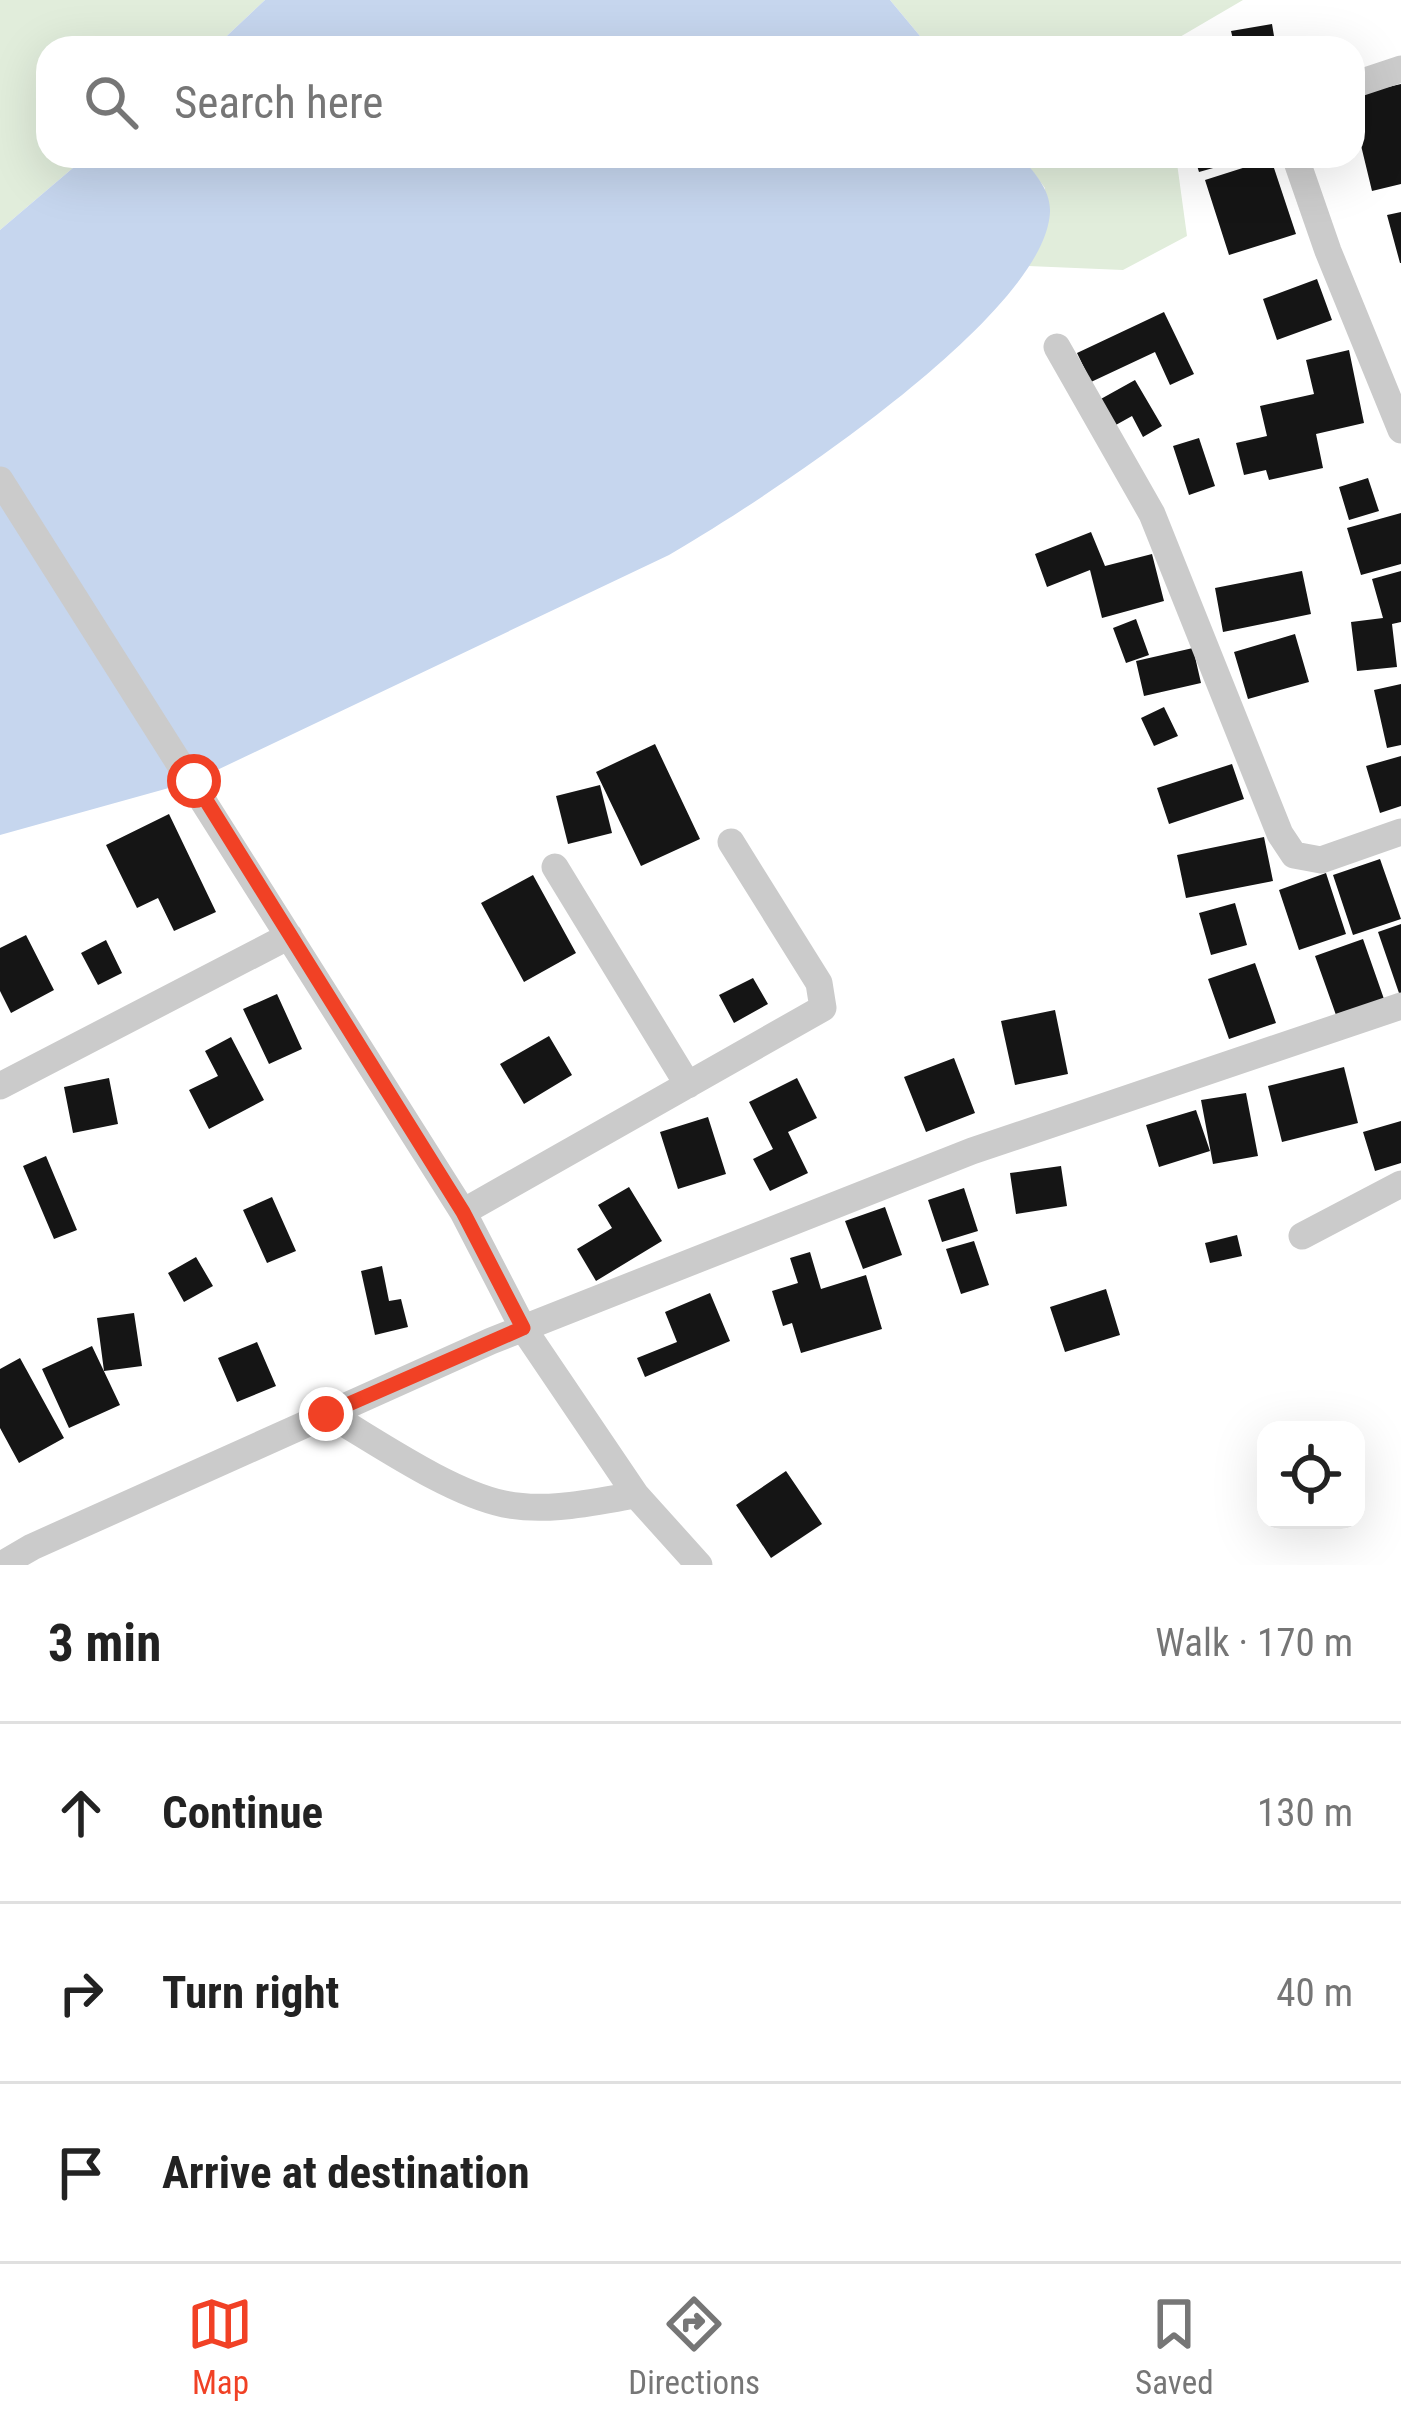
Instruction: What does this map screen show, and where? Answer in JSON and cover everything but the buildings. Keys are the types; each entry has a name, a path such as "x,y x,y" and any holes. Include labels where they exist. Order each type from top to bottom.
{"street":[{"path":"1365,82 1401,69"},
{"path":"1299,168 1401,430"},
{"path":"1057,347 1152,514 1280,834 1294,855 1321,860 1401,832"},
{"path":"0,480 463,1212 523,1328 636,1495 699,1565"},
{"path":"463,1212 823,1008 819,983 731,842"},
{"path":"555,867 688,1085"},
{"path":"0,1086 289,936"},
{"path":"1,1565 32,1546 523,1328 972,1151 1401,1006"},
{"path":"1301,1236 1401,1184"},
{"path":"326,1414 439,1478 503,1504 561,1507 636,1495"}],"green space":[{"path":"0,0 265,0 227,36 36,36 36,168 73,168 0,230"},
{"path":"890,0 1243,0 1182,36 920,36"},
{"path":"1030,168 1178,168 1187,236 1123,270 1028,266 1042,242 1045,188"}],"water":[{"path":"265,0 890,0 920,36 227,36"},
{"path":"73,168 1030,168 1050,204 1036,255 1001,303 950,354 827,452 669,555 194,781 0,835 0,230"}],"route":[{"path":"194,781 463,1212 523,1328 326,1414"}]}
